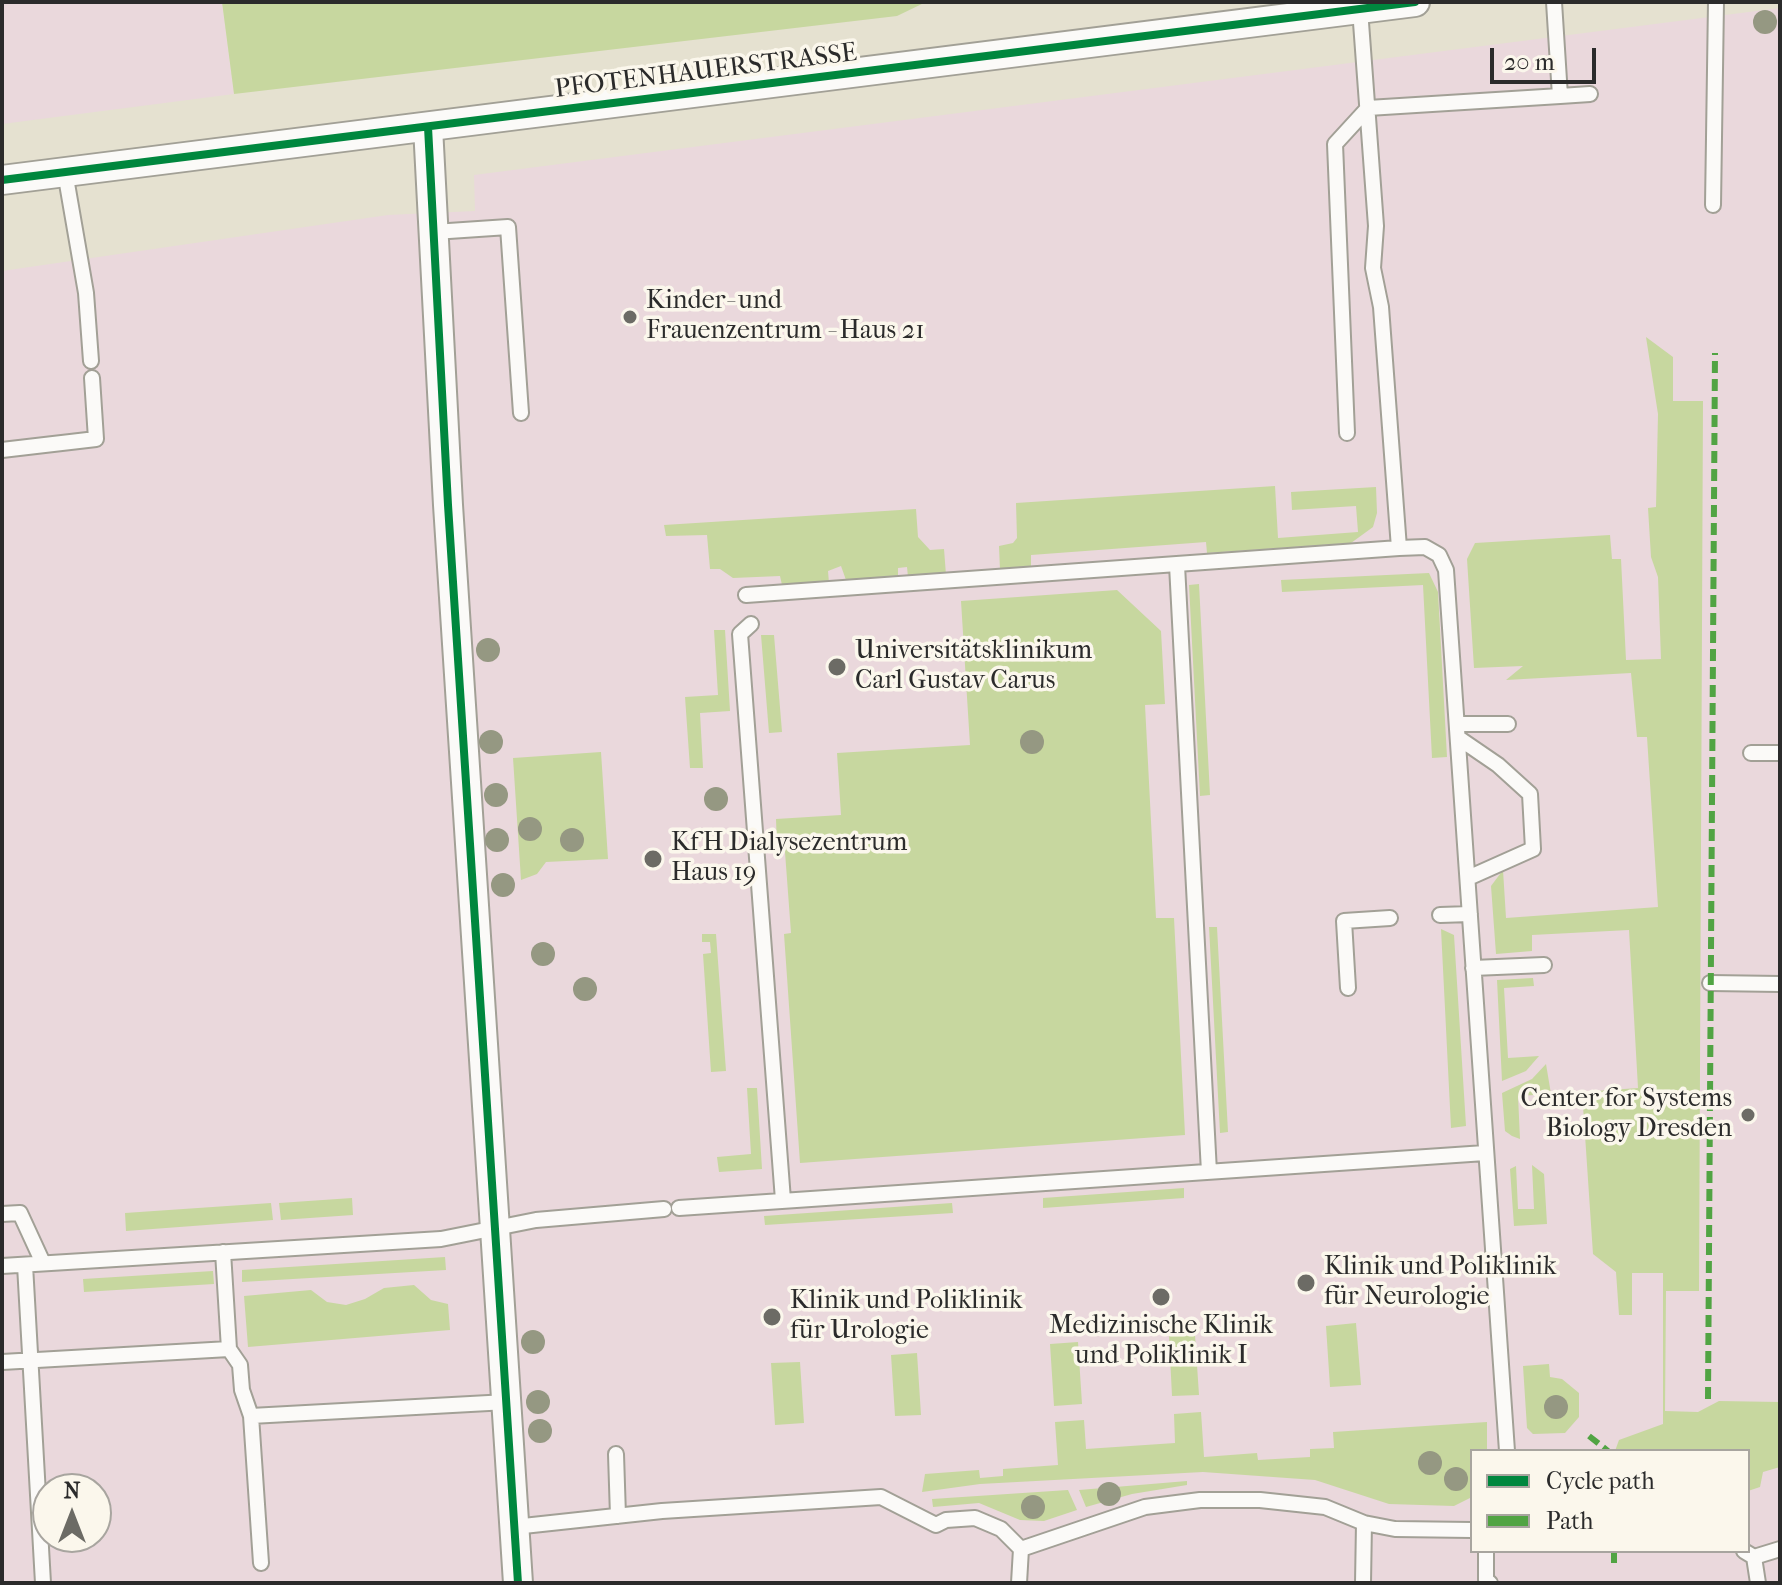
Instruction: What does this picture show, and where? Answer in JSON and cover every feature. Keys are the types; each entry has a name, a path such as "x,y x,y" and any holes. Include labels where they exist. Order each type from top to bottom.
{"street":[{"name":"PFOTENHAUERSTRASSE","path":"2,180 1415,2"},
{"path":"428,127 448,505 518,1583"}],"lane":[{"path":"1554,2 1560,96"},
{"path":"1713,205 1716,2"},
{"path":"1360,9 1376,226 1373,268 1381,307 1399,548"},
{"path":"1347,433 1335,144 1368,108 1590,94"},
{"path":"65,172 86,293 91,361"},
{"path":"434,232 508,227 521,413"},
{"path":"2,450 96,439 92,378"},
{"path":"746,595 1399,548 1425,547 1439,555 1446,570 1460,732 1485,1153 1507,1449"},
{"path":"1177,565 1209,1172"},
{"path":"751,624 740,634 783,1200"},
{"path":"1460,732 1508,724"},
{"path":"1460,732 1530,794 1533,849 1468,878"},
{"path":"1751,753 1780,753"},
{"path":"1440,915 1470,914"},
{"path":"1348,988 1344,921 1390,918"},
{"path":"1473,968 1544,965"},
{"path":"1710,983 1780,984"},
{"path":"679,1208 1485,1153"},
{"path":"2,1266 441,1239 536,1220 664,1209"},
{"path":"2,1214 20,1213 43,1263"},
{"path":"223,1252 229,1349 240,1365 242,1390 251,1416 261,1563"},
{"path":"25,1265 43,1583"},
{"path":"2,1362 229,1349"},
{"path":"251,1416 507,1402"},
{"path":"616,1454 618,1516"},
{"path":"514,1527 618,1516 881,1497 936,1525 946,1520 975,1518 1001,1529 1021,1549 1019,1583"},
{"path":"1021,1549 1145,1507 1200,1500 1260,1500 1325,1507 1364,1523 1395,1529 1470,1530"},
{"path":"1363,1583 1364,1523"},
{"path":"1758,1583 1749,1554 1780,1549"},
{"path":"1486,1553 1486,1580 1490,1583"}],"shaded area":[{"path":"2,2 222,2 234,94 2,124"},
{"name":"Universitätsklinikum Carl Gustav Carus","path":"1780,8 1780,1583 2,1583 2,271 388,215 475,211 474,175"}],"green space":[{"path":"222,2 926,2 897,16 234,94"},
{"path":"1646,337 1673,357 1673,401 1703,401 1699,1291 1666,1291 1665,1411 1698,1412 1719,1401 1780,1402 1780,1467 1763,1472 1760,1487 1750,1490 1750,1449 1616,1449 1619,1440 1663,1424 1663,1273 1632,1273 1632,1315 1619,1315 1616,1272 1593,1254 1582,1092 1638,1088 1629,930 1532,935 1532,951 1496,954 1491,886 1503,870 1506,918 1658,907 1647,737 1637,737 1631,673 1506,680 1523,666 1474,668 1467,559 1475,543 1610,535 1612,559 1621,559 1626,660 1661,659 1658,577 1651,557 1648,508 1656,507 1658,414"},
{"path":"1275,486 1278,538 1358,532 1356,506 1292,510 1291,492 1376,487 1377,513 1373,527 1351,543 1207,553 1206,542 1031,555 1031,567 1000,570 999,546 1013,543 1017,538 1016,503"},
{"path":"916,509 918,537 930,550 944,549 946,575 908,577 907,567 898,568 898,577 846,580 841,566 828,571 829,583 782,585 780,576 733,578 720,569 710,569 707,535 666,536 664,525"},
{"path":"1429,573 1438,592 1447,757 1432,758 1423,585 1282,592 1281,580"},
{"path":"1199,584 1210,795 1200,796 1189,585"},
{"path":"1117,590 1161,631 1165,704 1145,705 1156,918 1174,918 1185,1135 800,1163 784,934 791,933 785,852 777,847 776,819 841,815 837,753 970,745 961,601"},
{"path":"714,630 725,630 730,711 700,713 703,768 690,768 685,697 718,695"},
{"path":"761,635 774,635 782,732 769,733"},
{"path":"601,752 608,859 546,862 537,874 521,880 513,758"},
{"path":"1209,927 1217,927 1228,1132 1220,1133"},
{"path":"1441,929 1454,935 1466,1126 1451,1128"},
{"path":"702,934 716,934 726,1071 711,1072 703,954 711,953 710,942 702,942"},
{"path":"1533,978 1534,986 1504,988 1508,1058 1539,1056 1526,1071 1502,1081 1497,980"},
{"path":"1546,1064 1551,1094 1518,1096 1520,1139 1512,1136 1505,1131 1502,1093 1532,1079"},
{"path":"747,1088 757,1088 762,1169 719,1172 717,1157 751,1154"},
{"path":"1532,1165 1544,1174 1547,1224 1514,1226 1510,1169 1516,1166 1518,1209 1534,1209"},
{"path":"1184,1188 1184,1198 1043,1208 1043,1198"},
{"path":"352,1198 353,1215 281,1220 279,1203"},
{"path":"271,1203 273,1220 126,1231 125,1213"},
{"path":"952,1203 953,1213 765,1225 764,1216"},
{"path":"445,1257 446,1270 242,1282 242,1270"},
{"path":"213,1271 214,1284 84,1292 83,1279"},
{"path":"414,1285 431,1300 448,1304 450,1330 248,1347 244,1296 311,1290 327,1302 346,1305 384,1288"},
{"path":"1356,1323 1361,1385 1330,1387 1326,1326"},
{"path":"1195,1335 1199,1395 1172,1396 1169,1336"},
{"path":"1078,1342 1082,1404 1054,1406 1050,1344"},
{"path":"917,1353 921,1415 895,1416 891,1355"},
{"path":"800,1362 804,1423 775,1425 771,1363"},
{"path":"1549,1364 1550,1377 1562,1379 1579,1393 1579,1417 1565,1433 1533,1434 1527,1428 1523,1366"},
{"path":"1201,1412 1204,1457 1257,1453 1258,1460 1310,1457 1310,1449 1334,1448 1333,1432 1487,1422 1487,1449 1470,1449 1470,1498 1454,1506 1389,1504 1315,1480 1203,1472 980,1484 922,1492 925,1474 979,1470 980,1478 1003,1476 1003,1469 1058,1465 1055,1422 1084,1420 1086,1449 1175,1443 1174,1414"},
{"path":"1187,1481 1187,1485 1132,1494 1086,1507 1079,1490"},
{"path":"1068,1490 1077,1510 1044,1521 1020,1520 979,1503 933,1507 932,1499"}],"marked path":[{"path":"1708,1399 1715,353"},
{"path":"1589,1436 1605,1449"},
{"path":"1614,1553 1614,1565"}],"cycle path":[{"path":"2,180 1415,2"},
{"path":"428,127 448,505 518,1583"}],"place":[{"name":"Kinder- und Frauenzentrum - Haus 21","path":"630,317"},
{"name":"Universitätsklinikum Carl Gustav Carus","path":"837,667"},
{"name":"KfH Dialysezentrum Haus 19","path":"653,859"},
{"name":"Center for Systems Biology Dresden","path":"1748,1115"},
{"name":"Klinik und Poliklinik für Neurologie","path":"1306,1283"},
{"name":"Medizinische Klinik und Poliklinik I","path":"1161,1297"},
{"name":"Klinik und Poliklinik für Urologie","path":"772,1317"}]}
